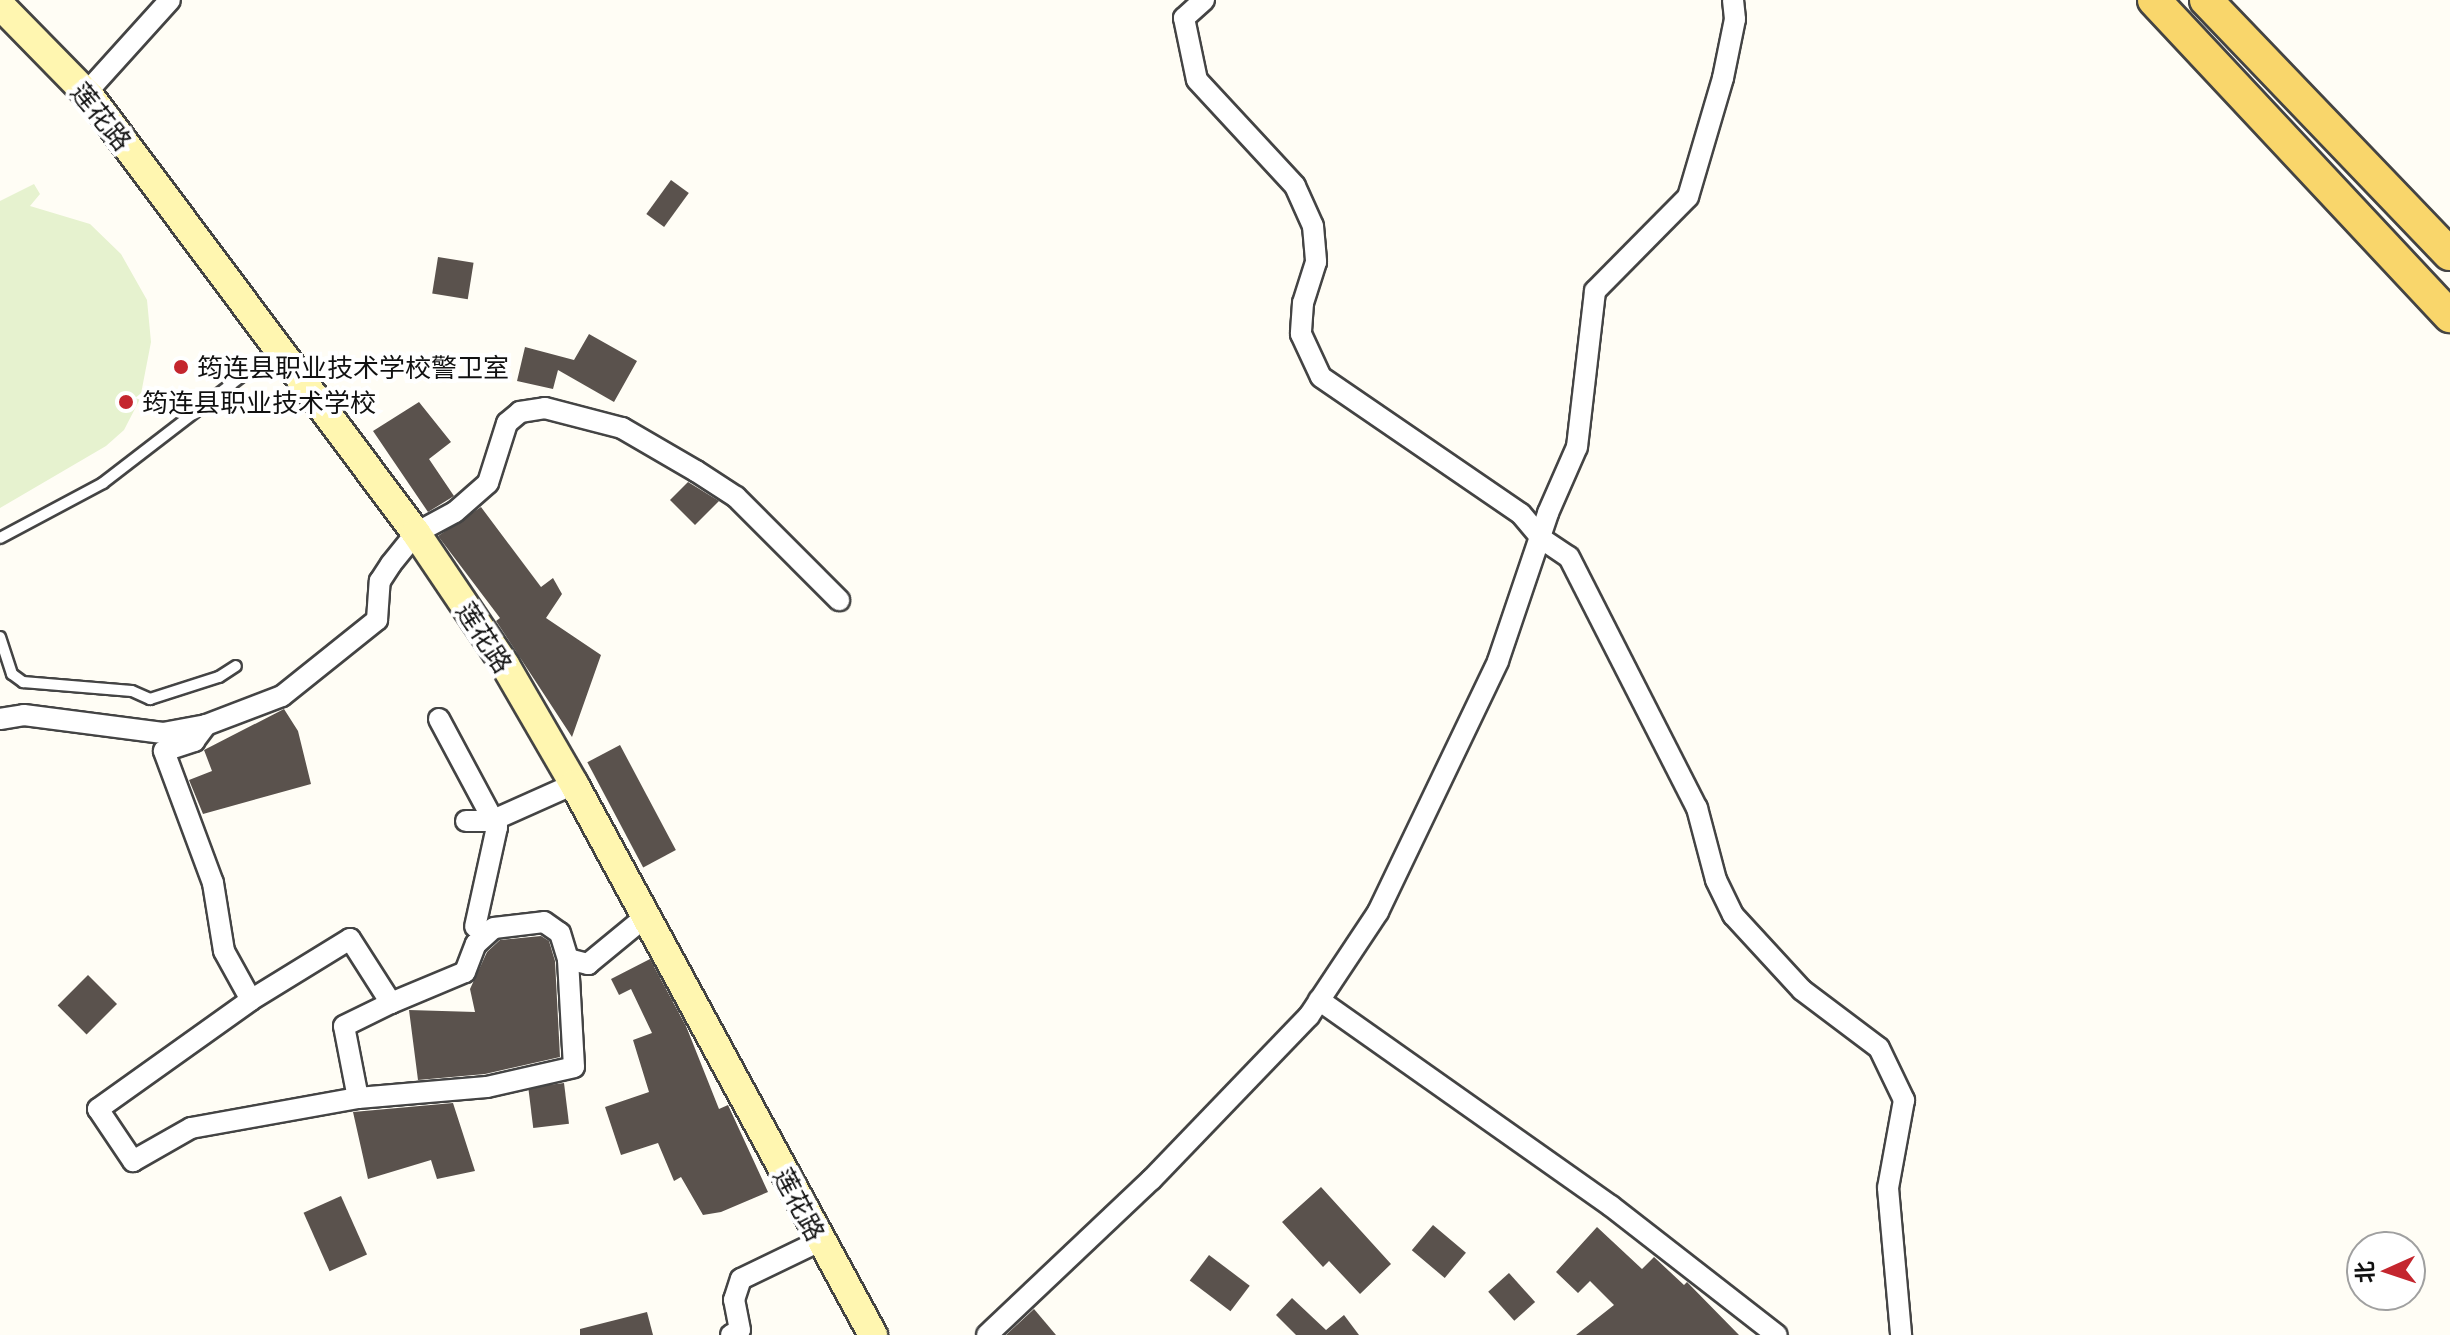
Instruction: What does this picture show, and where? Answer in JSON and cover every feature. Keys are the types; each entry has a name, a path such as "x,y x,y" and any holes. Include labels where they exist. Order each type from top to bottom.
{"main road":[{"path":"2154,0 2450,316"},
{"path":"2206,0 2450,254"},
{"name":"莲花路","path":"0,5 86,93 416,533 505,665 574,784 873,1335"}],"street":[{"path":"86,93 170,0"},
{"path":"1204,0 1184,18 1197,80 1295,186 1313,226 1316,262 1303,303 1301,334 1321,377 1521,514 1542,539 1569,557 1697,808 1716,880 1733,915 1802,990 1879,1048 1904,1100 1888,1188 1901,1335"},
{"path":"987,1335 1030,1300 1151,1180 1319,1000 1378,912 1452,763 1498,661 1542,539 1548,513 1577,447 1595,291 1688,197 1723,78 1735,19 1733,0"},
{"path":"0,719 24,715 163,733 206,725 282,696 377,620 380,581 416,533 455,512 488,483 507,423 520,412 545,408 622,428 726,491 839,600"},
{"path":"439,719 496,819 475,927"},
{"path":"206,725 194,741 164,751 213,883 224,951 251,1000"},
{"path":"466,821 496,819 574,784"},
{"path":"568,959 588,964 645,917"},
{"path":"358,1098 344,1026 465,972 476,944 494,928 544,922 560,933 568,959 574,1067 487,1087 358,1098 191,1128 133,1161 98,1109 251,1000 350,939 391,1003"},
{"path":"1319,1000 1611,1206 1777,1335"},
{"path":"731,1335 740,1330 734,1300 741,1279 820,1241"}],"lane":[{"path":"0,538 103,483 278,348"},
{"path":"0,637 12,674 23,682 132,691 150,699 219,677 236,666"}],"green space":[{"path":"34,184 40,194 30,206 90,224 121,254 147,300 151,342 140,399 124,430 106,446 0,508 0,201"}],"building":[{"path":"671,180 689,193 664,227 646,214"},
{"path":"438,257 474,263 468,299 432,294"},
{"path":"589,334 637,361 614,402 558,370 553,389 517,381 525,347 574,360"},
{"path":"419,402 451,442 429,459 454,496 428,512 373,431"},
{"path":"688,482 719,501 695,525 670,500"},
{"path":"481,507 541,587 553,578 562,594 546,618 601,655 572,737 496,621 500,618 438,536"},
{"path":"284,709 298,731 311,784 203,814 189,780 212,771 204,750"},
{"path":"620,745 676,850 643,867 587,762"},
{"path":"541,936 549,941 555,961 560,1057 485,1074 418,1080 409,1010 475,1012 470,989 487,952 500,940"},
{"path":"650,959 686,1026 719,1109 728,1105 768,1192 721,1212 703,1215 681,1177 674,1181 658,1143 621,1155 605,1107 649,1092 633,1040 652,1033 631,989 619,995 611,979"},
{"path":"88,975 117,1004 87,1034 58,1005"},
{"path":"564,1083 569,1124 533,1128 528,1087"},
{"path":"453,1103 475,1171 437,1179 431,1160 368,1179 353,1112"},
{"path":"1321,1187 1391,1264 1360,1294 1329,1261 1323,1267 1282,1222"},
{"path":"341,1196 367,1254 330,1271 304,1213"},
{"path":"1433,1225 1466,1253 1445,1278 1412,1250"},
{"path":"1597,1227 1642,1269 1654,1257 1684,1285 1687,1282 1739,1335 1576,1335 1614,1305 1590,1281 1578,1293 1556,1272"},
{"path":"1209,1255 1250,1286 1230,1311 1190,1281"},
{"path":"1509,1273 1535,1302 1514,1321 1488,1292"},
{"path":"1292,1298 1326,1330 1344,1315 1359,1335 1296,1335 1276,1315"},
{"path":"1034,1309 1056,1335 1006,1335"},
{"path":"647,1312 653,1335 580,1335 580,1329"}],"place":[{"name":"筠连县职业技术学校警卫室","path":"181,367"},
{"name":"筠连县职业技术学校","path":"126,402"}]}
